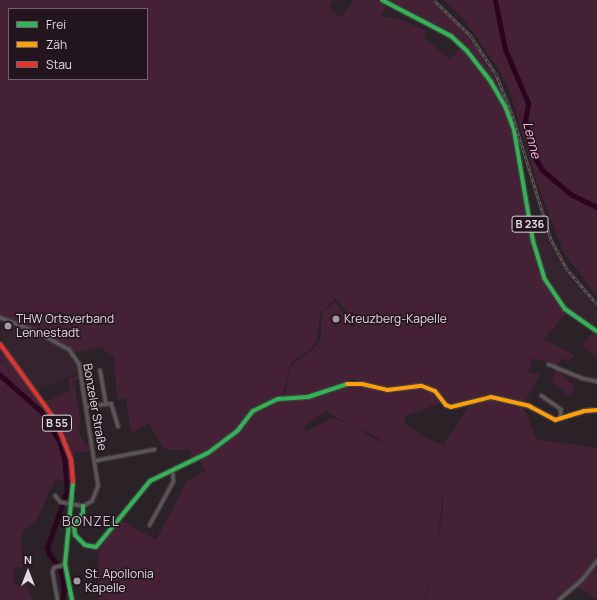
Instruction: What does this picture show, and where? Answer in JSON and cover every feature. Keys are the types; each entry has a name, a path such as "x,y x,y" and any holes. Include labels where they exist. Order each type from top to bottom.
{"main road":[{"name":"B 236","path":"382,0 433,24 455,39 484,72 501,98 518,146 532,236 542,272 550,289 565,308 596,330"},
{"name":"B 55","path":"0,344 49,409 62,433 72,466 72,504 62,564 72,600"},
{"path":"83,506 83,513 74,526 75,535 85,545 96,547 120,520 147,484 203,457 238,430 256,409 281,398 308,396 347,384 362,384 387,390 422,386 435,391 446,405 451,407 489,397 527,405 552,419 560,419 584,410 597,410"}],"street":[{"name":"Bonzeler Straße","path":"0,317 38,332 74,353 81,371 96,460 97,491 92,501 83,506"},
{"path":"548,364 575,376 597,381"},
{"path":"100,370 106,403"},
{"path":"541,395 561,409 560,419"},
{"path":"88,406 106,403 114,406 118,426"},
{"path":"96,460 154,449"},
{"path":"149,525 173,481 172,472"},
{"path":"55,496 65,503 83,506"},
{"path":"558,600 581,580 597,560"},
{"path":"57,600 52,574 56,566 62,564"}],"shaded area":[{"path":"0,0 333,0 329,8 341,18 354,0 376,0 387,5 381,17 399,19 426,30 424,38 450,60 461,47 483,73 510,121 539,270 554,299 565,311 565,315 544,339 574,355 570,362 561,358 558,366 532,358 528,372 540,375 524,403 489,396 450,406 435,390 415,385 415,387 436,392 442,402 404,417 406,425 424,437 443,445 471,403 488,398 523,406 536,439 597,448 597,559 565,596 557,600 425,600 436,554 424,600 99,600 98,552 108,535 122,521 156,540 187,481 205,471 198,458 191,461 190,450 168,450 162,447 149,423 131,433 126,398 117,399 114,357 100,347 75,353 39,330 0,315","holes":["336,298 348,314 356,332 336,302 324,310 321,317 321,339 312,350 291,366 285,396 312,395 351,382 352,378 373,387 397,390 386,392 352,385 311,397 279,400 253,413 235,434 214,447 225,434 223,439 237,430 253,410 282,397 291,363 311,349 317,340 320,313","322,408 338,419 357,426 392,447 372,438 356,426 332,418 305,432 304,426 326,411","443,492 443,507 436,554"]},
{"path":"389,0 431,0 461,28 477,48 503,93 501,95 465,45 450,32"},
{"path":"444,0 597,0 597,297 563,251 536,180 509,89 496,65 464,20"},
{"path":"539,220 569,277 597,305 597,329 573,314 562,303 546,278 535,243 532,221"},
{"path":"2,319 34,332 67,349 74,357 80,372 38,390 13,359 0,336"},
{"path":"593,332 597,334 597,358 582,345"},
{"path":"0,355 7,359 50,413 61,434 71,468 71,486 56,478 37,519 22,532 22,567 14,567 14,585 26,584 32,600 0,600 0,362 9,365 0,360"},
{"path":"556,369 575,386 570,397 551,381"},
{"path":"80,374 81,379 74,381 81,428 78,429 85,445 91,445 92,450 72,454 60,422 46,401 70,390 68,379"},
{"path":"597,562 597,600 576,586"}],"waterway":[{"name":"Lenne","path":"495,0 505,49 528,103 525,123 535,158 542,170 572,195 597,207"},
{"path":"0,375 41,411 59,441 64,457 67,490 47,548 49,554 61,570 64,589 62,600"}],"railway":[{"path":"434,0 471,36 496,74 512,113 551,239 567,269 597,304"}],"traffic: fast":[{"path":"382,0 451,36 467,51 491,82 505,106 514,130 533,241 544,278 565,309 597,331"},
{"path":"83,506 83,513 74,526 75,535 85,545 96,547 150,481 208,453 238,430 253,411 278,399 308,397 347,384"},
{"path":"72,600 65,564 73,482"}],"traffic: slow":[{"path":"347,384 362,384 387,390 422,386 435,391 446,405 451,407 491,397 529,406 555,420 584,411 597,410"}],"traffic: jam":[{"path":"0,344 56,421 71,459 73,482"}],"place":[{"name":"Kreuzberg-Kapelle","path":"336,319"},
{"name":"THW Ortsverband Lennestadt","path":"8,326"},
{"name":"St. Apollonia Kapelle","path":"77,581"}],"district":[{"name":"BONZEL","path":"91,521"}]}
